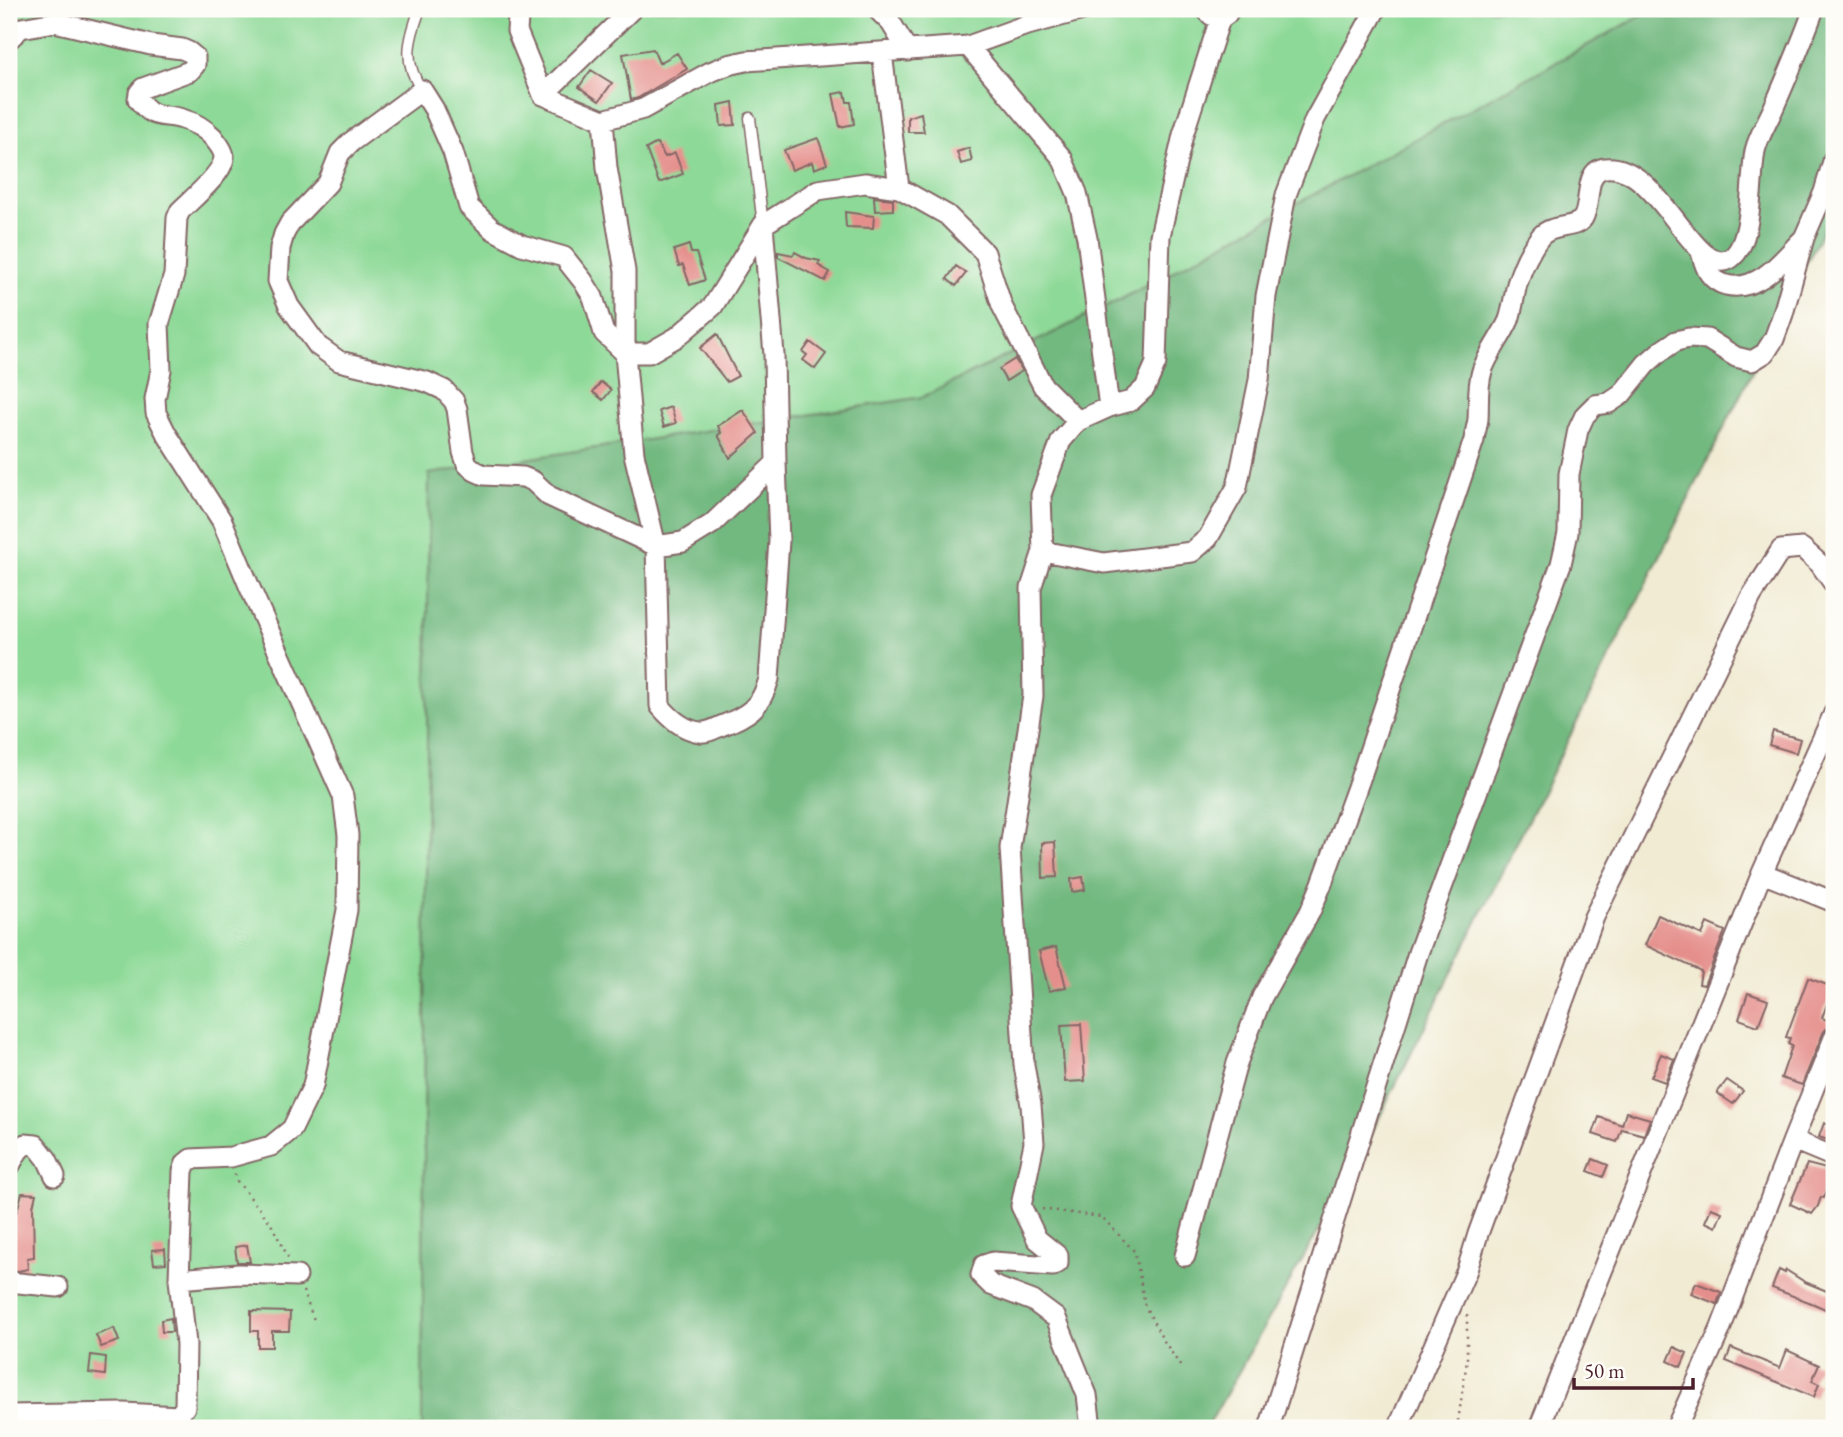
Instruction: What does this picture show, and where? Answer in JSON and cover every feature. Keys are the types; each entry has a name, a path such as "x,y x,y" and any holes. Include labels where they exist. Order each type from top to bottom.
{"street":[{"path":"521,9 517,31 543,95 603,120 643,109 728,65 746,61 968,46 1024,26 1087,9"},
{"path":"543,95 632,9"},
{"path":"877,9 891,23 908,51"},
{"path":"1043,551 1104,563 1192,552 1208,538 1237,487 1259,380 1266,296 1286,195 1315,119 1376,9"},
{"path":"1185,1256 1237,1063 1262,996 1310,912 1321,886 1474,440 1481,372 1508,322 1517,282 1533,247 1542,234 1551,228 1576,224 1583,219 1592,178 1597,171 1606,168 1628,172 1642,181 1654,192 1701,252 1719,261 1730,259 1739,249 1744,237 1755,150 1814,9"},
{"path":"1091,1428 1087,1395 1056,1318 1034,1301 991,1284 981,1275 984,1265 993,1262 1053,1266 1058,1263 1058,1256 1037,1239 1021,1206 1034,1143 1024,1065 1010,848 1033,696 1031,587 1043,551 1041,495 1061,441 1078,421 1131,401 1145,388 1156,363 1160,236 1182,135 1218,12"},
{"path":"9,39 21,28 55,22 151,45 189,51 195,57 195,65 190,71 143,88 138,99 145,109 152,113 184,119 206,130 220,146 224,157 220,170 180,211 177,218 174,275 159,324 161,370 155,399 156,412 166,433 222,521 343,796 348,835 346,910 313,1086 292,1129 271,1146 231,1157 191,1159 183,1171 179,1279 186,1344 186,1406 178,1422 124,1413 9,1415"},
{"path":"968,46 1062,158 1077,193 1087,238 1110,407"},
{"path":"882,53 899,188"},
{"path":"776,463 712,524 683,542 656,546 549,496 533,481 523,477 484,475 475,471 467,464 463,452 454,401 444,390 427,382 338,361 318,346 289,306 278,281 280,248 284,234 290,223 328,184 340,153 422,90 434,109 453,152 469,207 492,229 522,246 564,257 593,298 604,333 625,353 649,353 677,337 713,306 763,225 818,190 865,183 899,188 947,215 985,253 1002,306 1043,386 1078,421"},
{"path":"603,120 607,168 625,271 625,353 634,454 656,546 660,706 676,722 704,733 739,719 756,707 766,692 769,679 779,541 774,355 763,225"},
{"path":"1269,1428 1419,953 1561,564 1568,533 1569,474 1581,422 1595,405 1609,403 1621,395 1646,364 1676,341 1689,338 1707,339 1736,357 1752,361 1765,353 1783,314 1804,238 1824,192 1834,158"},
{"path":"1701,252 1714,280 1723,285 1746,286 1774,269 1804,238"},
{"path":"1398,1428 1467,1270 1594,917 1751,597 1781,550 1802,548 1821,564 1834,584"},
{"path":"1539,1428 1762,873 1834,713"},
{"path":"1762,873 1834,902"},
{"path":"1676,1428 1720,1330 1793,1140 1832,1050"},
{"path":"1793,1140 1834,1157"},
{"path":"9,1167 25,1144 36,1145 47,1158 55,1176"},
{"path":"179,1279 239,1274 297,1276"},
{"path":"9,1282 58,1287"}],"lane":[{"path":"420,9 410,39 409,55 414,79 422,90"},
{"path":"750,118 763,225"}],"path":[{"path":"231,1157 237,1181 270,1222 297,1276 314,1320"},
{"path":"1021,1206 1102,1217 1135,1252 1145,1306 1181,1367"},
{"path":"1457,1428 1467,1360 1467,1308"}],"green space":[{"path":"9,9 1654,9 1120,300 923,397 429,474 422,1428 9,1428"},
{"path":"1654,9 1834,9 1834,208 1354,1168 1207,1428 422,1428 429,474 923,397 1120,300"}],"building":[{"path":"653,49 659,63 677,53 687,69 631,100 623,54"},
{"path":"591,70 612,83 599,101 579,87"},
{"path":"845,92 847,102 851,102 854,124 840,127 833,94"},
{"path":"733,102 735,125 721,126 719,105"},
{"path":"921,113 924,132 908,132 908,117"},
{"path":"818,138 827,164 814,169 812,162 792,170 784,150"},
{"path":"657,143 665,157 675,153 683,174 659,183 646,149"},
{"path":"969,148 972,161 961,164 957,152"},
{"path":"874,197 893,199 893,210 875,211"},
{"path":"845,212 874,216 873,228 846,227"},
{"path":"689,245 691,253 696,253 705,280 690,285 683,265 679,266 674,250"},
{"path":"778,252 793,255 795,252 820,261 818,265 830,272 825,281 778,257"},
{"path":"956,266 966,273 956,286 947,279"},
{"path":"717,334 738,376 727,382 700,348"},
{"path":"810,342 826,354 815,369 803,360 807,355 803,352"},
{"path":"1015,359 1022,371 1006,381 999,369"},
{"path":"601,382 611,390 603,400 593,392"},
{"path":"671,407 676,423 664,427 659,411"},
{"path":"743,410 758,433 730,458 718,435 721,433 718,426"},
{"path":"1773,731 1800,739 1796,753 1769,745"},
{"path":"1055,842 1057,877 1043,878 1042,843"},
{"path":"1083,877 1085,890 1072,892 1071,879"},
{"path":"1658,915 1702,935 1707,923 1725,931 1704,985 1699,984 1701,971 1645,945"},
{"path":"1056,947 1066,987 1049,991 1039,951"},
{"path":"1808,978 1833,987 1822,1018 1834,1023 1823,1033 1802,1085 1781,1078 1792,1046 1788,1044 1790,1038 1786,1037"},
{"path":"1748,993 1768,1000 1758,1026 1739,1019"},
{"path":"1081,1024 1085,1081 1065,1082 1061,1025"},
{"path":"1661,1054 1674,1059 1665,1082 1651,1077"},
{"path":"1727,1080 1743,1091 1733,1104 1717,1093"},
{"path":"1626,1112 1650,1119 1644,1135 1622,1129 1617,1142 1593,1134 1599,1117 1622,1125"},
{"path":"1824,1123 1834,1127 1830,1141 1819,1137"},
{"path":"1593,1159 1608,1165 1603,1177 1588,1171"},
{"path":"1807,1164 1834,1171 1831,1186 1829,1185 1824,1198 1821,1197 1812,1214 1790,1204"},
{"path":"22,1193 36,1194 33,1207 34,1257 27,1258 28,1269 18,1271 11,1270 9,1256 12,1227 10,1212 17,1211"},
{"path":"1711,1208 1722,1212 1716,1227 1705,1222"},
{"path":"247,1245 250,1262 237,1262 235,1247"},
{"path":"165,1249 166,1263 154,1264 152,1250"},
{"path":"1779,1270 1785,1273 1786,1270 1805,1282 1834,1294 1834,1313 1772,1288"},
{"path":"1696,1283 1721,1292 1717,1304 1691,1294"},
{"path":"251,1311 290,1312 289,1331 272,1331 272,1347 258,1347 258,1331 251,1331"},
{"path":"171,1318 172,1332 162,1332 161,1320"},
{"path":"114,1328 119,1341 101,1347 96,1335"},
{"path":"1674,1347 1687,1353 1681,1367 1668,1361"},
{"path":"1731,1348 1780,1368 1787,1350 1819,1365 1812,1381 1819,1384 1814,1397 1726,1361"},
{"path":"91,1355 106,1357 105,1375 89,1373"}]}
